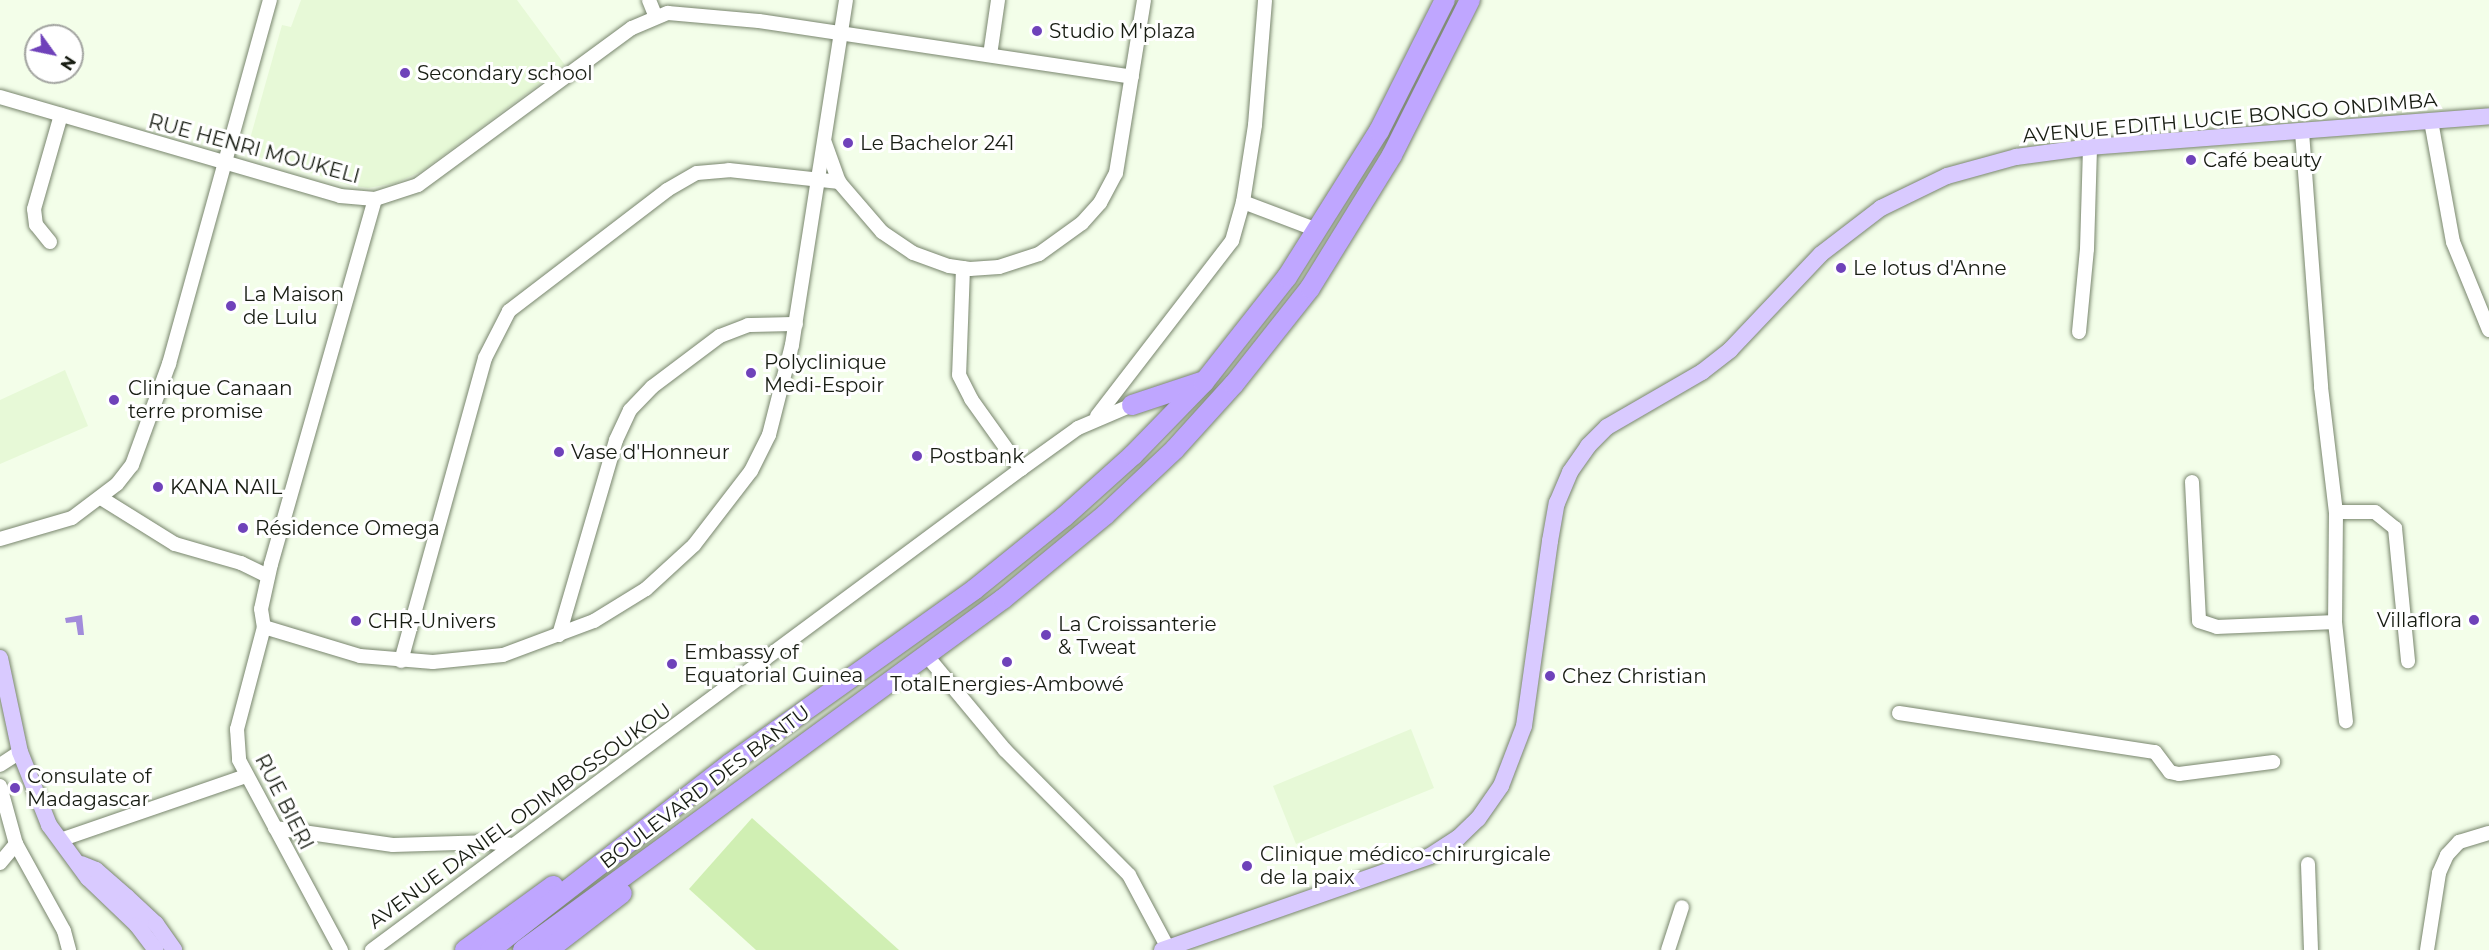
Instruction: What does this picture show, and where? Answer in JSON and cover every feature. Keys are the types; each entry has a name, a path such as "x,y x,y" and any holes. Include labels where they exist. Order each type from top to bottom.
{"highway":[{"name":"BOULEVARD DES BANTU","path":"490,950 730,764 990,578 1064,517 1150,438 1204,381 1273,296 1379,131 1445,0"},
{"name":"BOULEVARD DES BANTU","path":"523,950 927,656 1105,515 1175,449 1234,384 1310,288 1382,172 1470,0"},
{"path":"1132,405 1204,381"},
{"path":"1132,405 1150,412 1154,418 1150,438"},
{"path":"465,950 694,783 730,764"},
{"path":"548,950 719,816 748,786"}],"main road":[{"name":"AVENUE EDITH LUCIE BONGO ONDIMBA","path":"1165,949 1430,856 1458,838 1485,810 1511,763 1530,693 1557,503 1570,472 1588,446 1607,427 1702,372 1730,350 1821,254 1881,208 1915,190 1982,165 2090,147 2489,116"},
{"path":"0,658 20,752 36,799 60,840 77,862 156,950"},
{"path":"77,862 114,884 156,924 174,950"}],"street":[{"path":"0,539 72,518 101,498 132,465 144,440 270,0"},
{"path":"649,0 655,15"},
{"path":"264,627 338,651 401,661 487,657 559,635 609,614 646,589 682,558 732,499 769,435 796,324 816,180 846,0"},
{"path":"990,55 998,0"},
{"path":"824,141 839,182 873,223 897,243 924,258 963,268 999,267 1027,260 1062,241 1091,214 1116,173 1144,0"},
{"path":"1096,418 1164,326 1224,254 1237,227 1243,202 1257,105 1265,0"},
{"name":"RUE HENRI MOUKELI","path":"0,98 340,196 375,199 403,192 431,177 622,35 655,15 694,14 1132,76"},
{"path":"50,242 36,225 34,209 61,115"},
{"path":"2431,122 2452,242 2489,330"},
{"path":"2302,132 2321,387 2336,512 2335,622 2346,721"},
{"path":"2079,332 2087,249 2090,147"},
{"path":"401,661 485,358 509,311 667,190 697,173 729,170 839,182"},
{"name":"RUE BIERI","path":"341,950 246,776 237,749 237,729 264,627 261,609 268,576 375,199"},
{"path":"1243,202 1317,230"},
{"path":"963,268 959,375 971,399 1021,469"},
{"path":"559,635 616,440 630,410 652,387 720,336 748,325 796,324"},
{"name":"AVENUE DANIEL ODIMBOSSOUKOU","path":"372,950 1021,469 1096,418 1132,405"},
{"path":"2192,482 2199,621 2217,627 2335,622"},
{"path":"101,498 175,544 241,563 268,576"},
{"path":"2336,512 2375,512 2395,528 2408,661"},
{"path":"927,656 1005,750 1129,875 1165,949"},
{"path":"1899,713 2155,752 2170,772 2179,774 2273,762"},
{"path":"0,765 20,752"},
{"path":"60,840 246,776"},
{"path":"0,786 16,844 64,930 69,950"},
{"path":"275,828 393,845 491,842 512,845"},
{"path":"2427,950 2439,873 2447,855 2459,842 2489,833"},
{"path":"0,863 16,844"},
{"path":"2308,864 2311,950"},
{"path":"1668,950 1682,907"}],"shaded area":[{"path":"301,0 517,0 565,65 422,171 396,183 368,188 349,185 246,153 282,25 291,27"},
{"path":"65,370 88,426 0,464 0,400"},
{"path":"82,615 84,635 78,635 76,622 66,623 65,618"},
{"path":"1411,729 1434,788 1296,844 1273,786"}],"green space":[{"path":"752,818 899,950 756,950 689,889"}],"place":[{"name":"Studio M'plaza","path":"1037,31"},
{"name":"Secondary school","path":"405,73"},
{"name":"Le Bachelor 241","path":"848,143"},
{"name":"Café beauty","path":"2191,160"},
{"name":"Le lotus d'Anne","path":"1841,268"},
{"name":"La Maison de Lulu","path":"231,306"},
{"name":"Polyclinique Medi-Espoir","path":"751,373"},
{"name":"Clinique Canaan terre promise","path":"114,400"},
{"name":"Vase d'Honneur","path":"559,452"},
{"name":"Postbank","path":"917,456"},
{"name":"KANA NAIL","path":"158,487"},
{"name":"Résidence Omega","path":"243,528"},
{"name":"Villaflora","path":"2474,620"},
{"name":"CHR-Univers","path":"356,621"},
{"name":"La Croissanterie & Tweat","path":"1046,635"},
{"name":"TotalEnergies-Ambowé","path":"1007,662"},
{"name":"Embassy of Equatorial Guinea","path":"672,664"},
{"name":"Chez Christian","path":"1550,676"},
{"name":"Consulate of Madagascar","path":"15,788"},
{"name":"Clinique médico-chirurgicale de la paix","path":"1247,866"}]}
